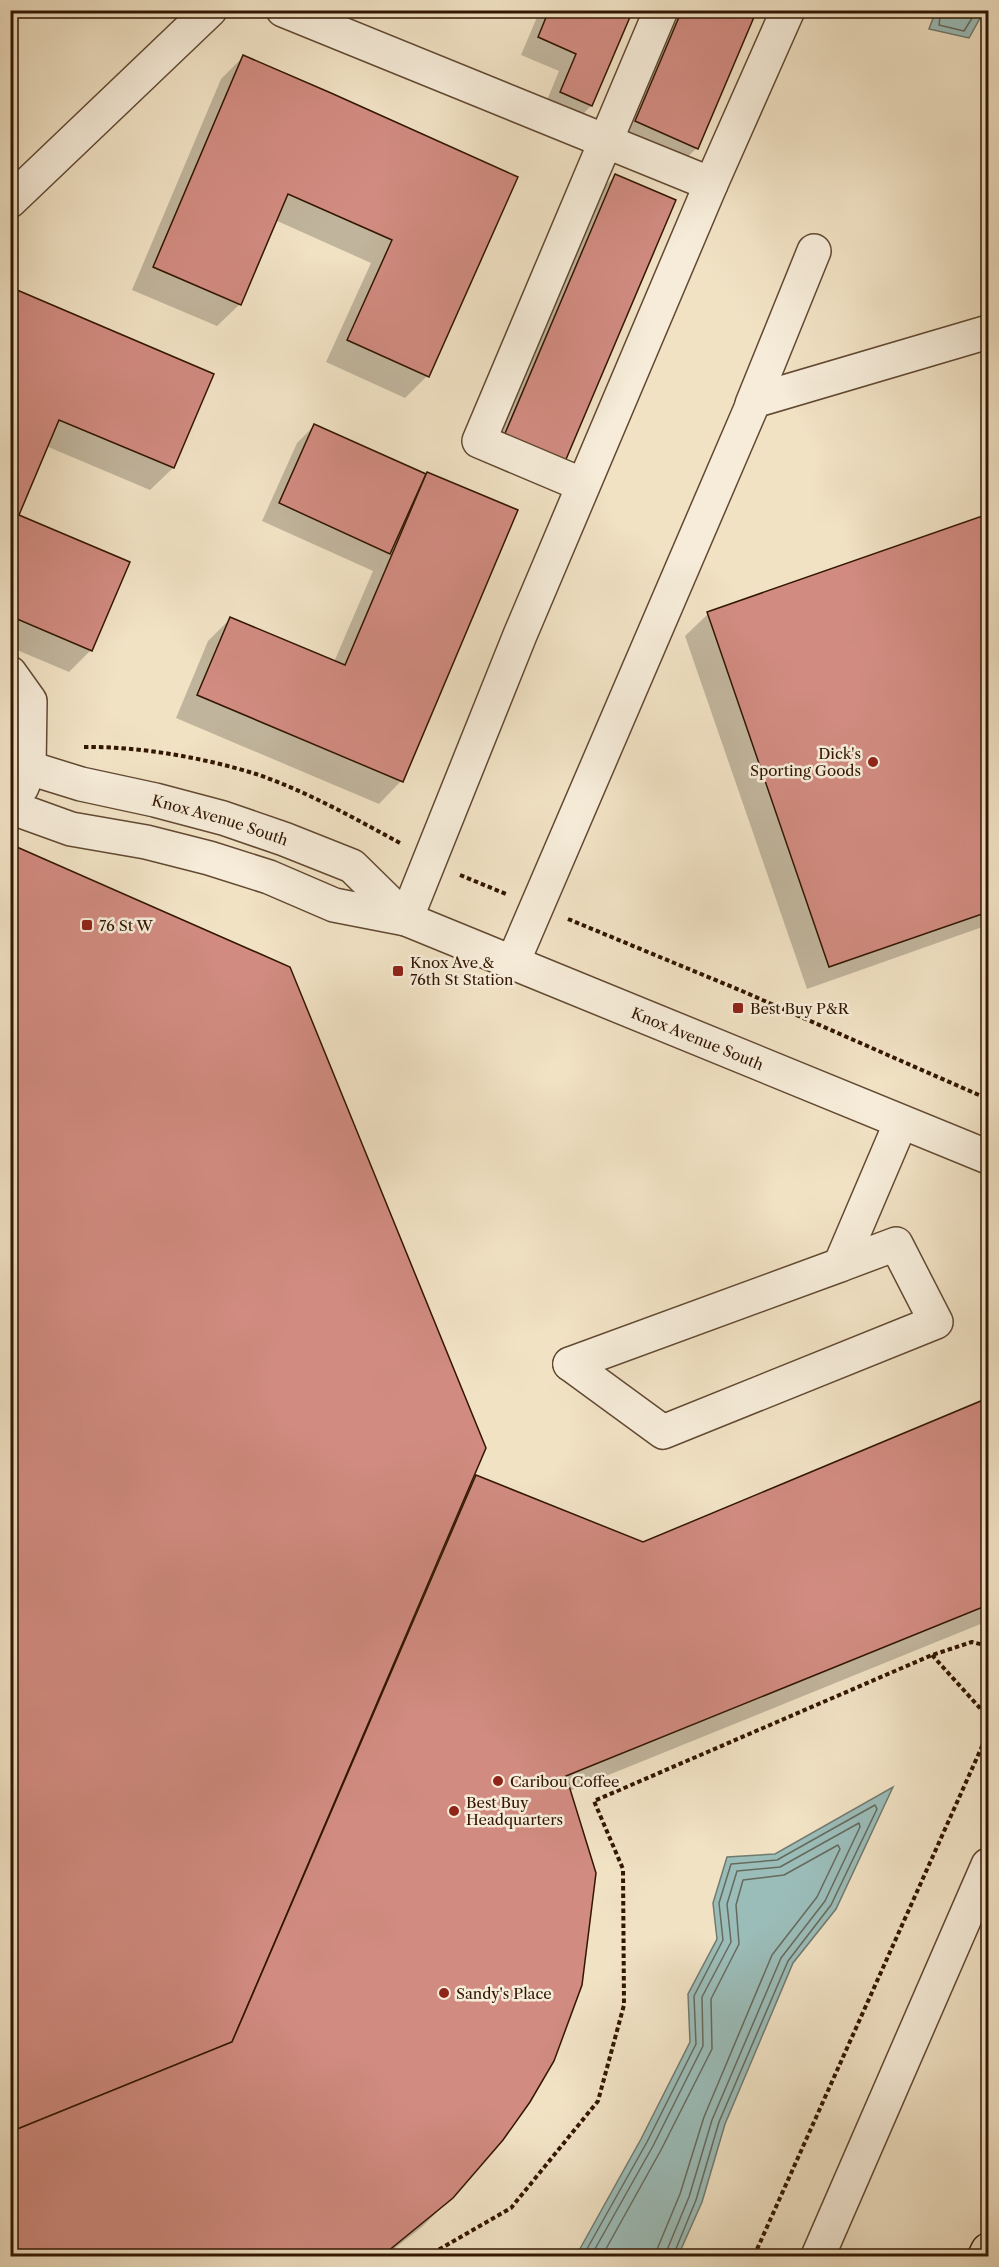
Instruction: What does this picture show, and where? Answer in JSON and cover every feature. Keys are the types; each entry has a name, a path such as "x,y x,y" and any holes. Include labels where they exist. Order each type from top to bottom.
{"highway":[{"path":"985,2256 988,2250"}],"street":[{"path":"10,201 210,10"},
{"path":"283,10 711,184"},
{"path":"583,485 479,441 661,10"},
{"path":"406,919 583,485 788,10"},
{"path":"513,962 752,404 814,251"},
{"path":"752,404 754,401 988,332"},
{"path":"10,673 30,701 12,808"},
{"name":"Knox Avenue South","path":"20,766 81,784 223,818 284,838 352,866 406,919"},
{"name":"Knox Avenue South","path":"12,808 72,829 208,858 269,877 334,904 406,919 988,1158"},
{"path":"840,1265 896,1244 936,1322 663,1432 570,1364 840,1265 901,1122"},
{"path":"818,2256 988,1865"}],"path":[{"path":"440,2256 438,2250 511,2208 598,2101 624,2005 623,1869 594,1801 932,1655 972,1642 988,1646"},
{"path":"932,1655 988,1717"},
{"path":"754,2256 988,1732"}],"water":[{"path":"936,10 984,11 969,38 929,29"},
{"path":"893,1787 836,1909 793,1963 725,2124 702,2202 678,2256 576,2256 641,2139 690,2042 688,1994 717,1939 713,1903 727,1857 775,1854"}],"building":[{"path":"549,10 633,10 592,106 560,92 576,54 538,37"},
{"path":"682,10 757,10 698,149 635,121"},
{"path":"243,55 518,177 429,377 347,340 392,240 288,194 241,305 153,267"},
{"path":"615,174 676,200 564,464 503,438"},
{"path":"10,287 214,374 174,468 59,420 19,515 130,562 92,651 10,616"},
{"path":"314,424 426,474 390,554 279,503"},
{"path":"427,472 518,510 403,782 197,695 230,617 345,665"},
{"name":"Dick's Sporting Goods","path":"988,514 988,912 829,967 707,612"},
{"path":"10,844 290,967 486,1448 232,2042 10,2132"},
{"name":"Best Buy Headquarters","path":"988,1398 988,1605 566,1776 596,1873 582,1985 554,2061 530,2102 503,2140 453,2198 382,2256 10,2256 10,2132 232,2042 476,1475 643,1542"}],"place":[{"name":"Dick's Sporting Goods","path":"873,762"},
{"name":"76 St W","path":"87,925"},
{"name":"Knox Ave & 76th St Station","path":"398,971"},
{"name":"Best Buy P&R","path":"738,1008"},
{"name":"Caribou Coffee","path":"498,1781"},
{"name":"Best Buy Headquarters","path":"454,1811"},
{"name":"Sandy's Place","path":"444,1993"}]}
